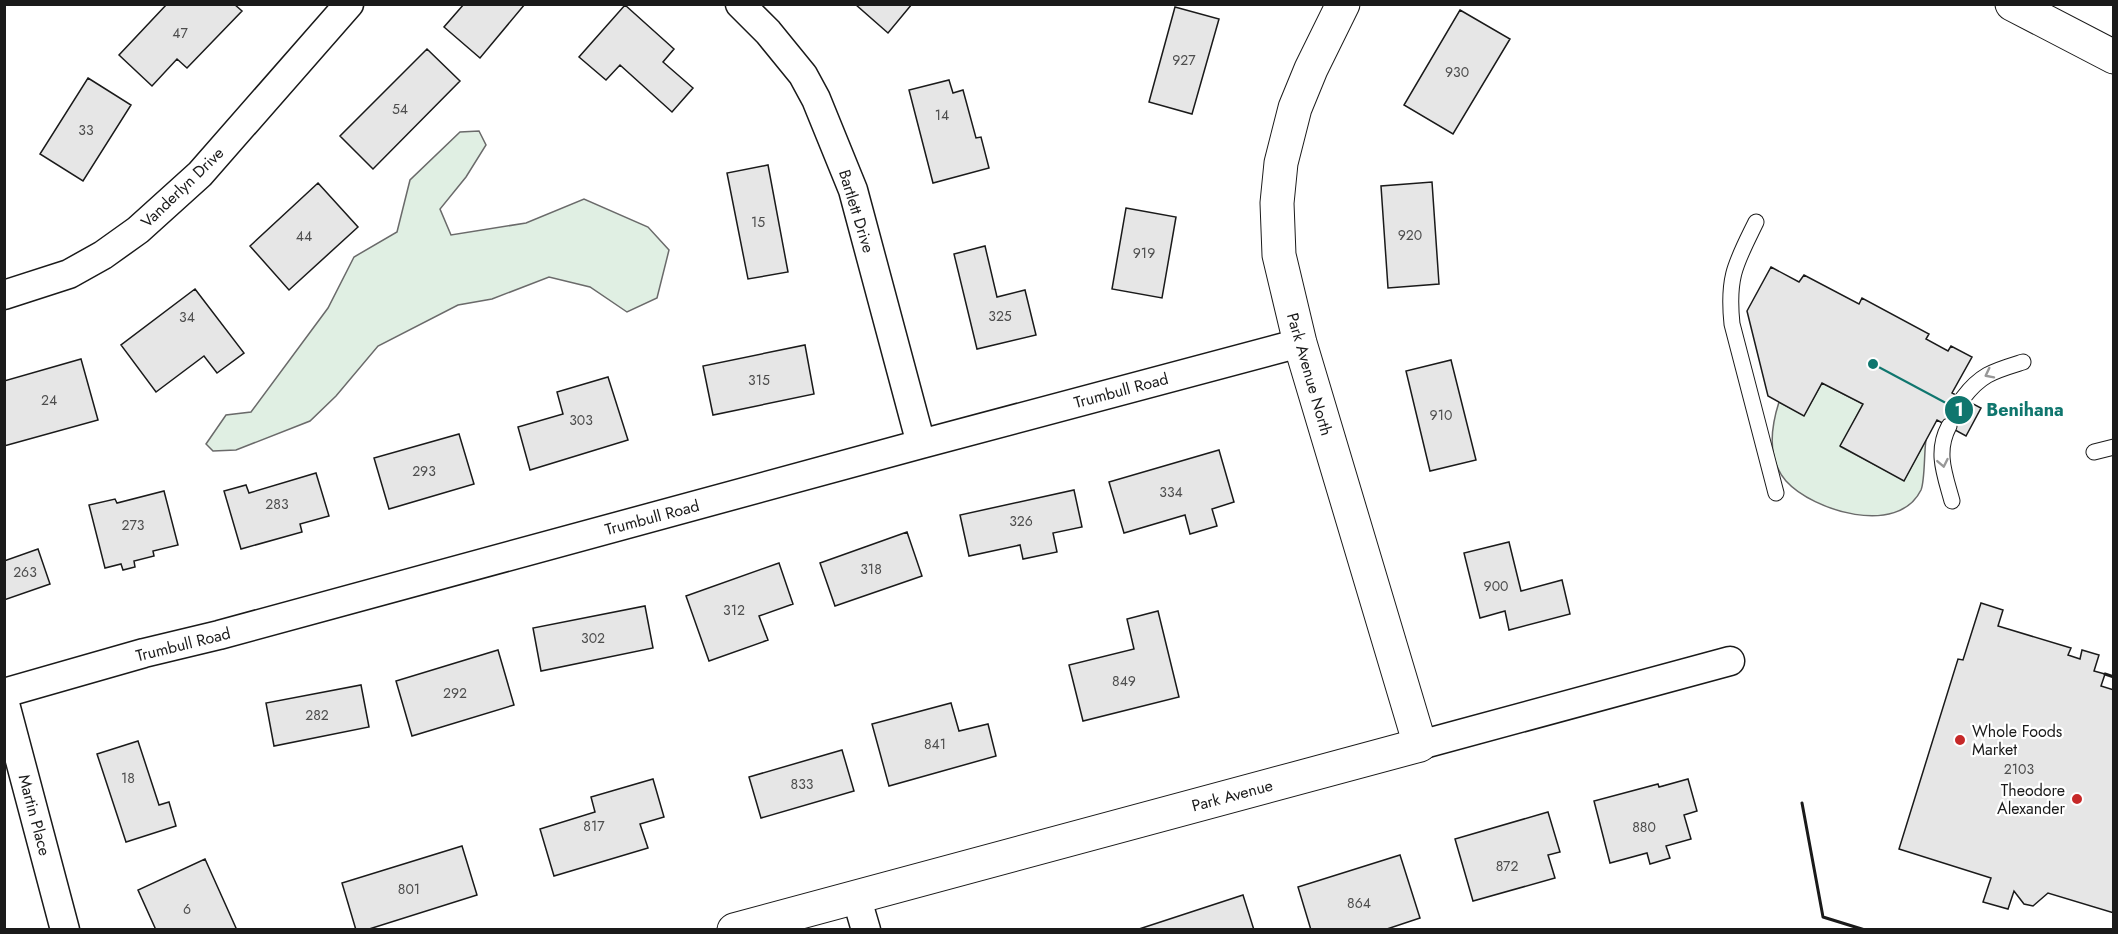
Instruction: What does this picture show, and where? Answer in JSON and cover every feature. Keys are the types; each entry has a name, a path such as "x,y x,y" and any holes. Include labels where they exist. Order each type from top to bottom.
{"street":[{"name":"Vanderlyn Drive","path":"4,295 69,274 103,255 138,230 200,174 349,4"},
{"name":"Bartlett Drive","path":"740,4 768,32 803,75 854,190 921,444"},
{"name":"Park Avenue North","path":"1343,4 1311,69 1295,108 1281,163 1277,203 1279,255 1300,343 1420,745"},
{"path":"2012,4 2114,57"},
{"name":"Trumbull Road","path":"4,693 1300,343"},
{"name":"Park Avenue","path":"734,930 1730,661"},
{"name":"Martin Place","path":"4,700 65,930"},
{"path":"856,896 866,930"}],"lane":[{"path":"1756,222 1731,277 1730,301 1732,324 1776,493"},
{"path":"1964,398 1982,377 1993,371 2023,362"},
{"path":"1948,426 1942,443 1941,456 1952,501"},
{"path":"2094,452 2114,447"}],"green space":[{"path":"479,131 486,145 466,177 440,209 451,235 526,223 584,199 648,227 669,250 657,298 627,312 590,287 549,277 492,299 458,305 378,346 336,396 310,421 236,450 213,451 206,444 226,415 251,412 328,308 354,257 397,232 410,180 460,132"},
{"path":"1822,383 1863,404 1841,447 1904,480 1926,440 1921,490 1910,504 1894,513 1875,516 1855,514 1815,502 1786,481 1776,463 1772,443 1779,402 1804,415"}],"building":[{"path":"167,4 234,4 242,11 187,68 177,59 152,86 119,55"},
{"path":"464,4 525,4 480,58 444,27"},
{"path":"855,4 912,4 888,33"},
{"path":"625,5 674,49 663,62 693,88 672,112 620,65 606,80 579,57"},
{"path":"1175,7 1219,19 1192,114 1149,102"},
{"path":"1460,10 1510,39 1453,134 1404,105"},
{"path":"427,49 460,81 373,169 340,136"},
{"path":"88,78 131,105 83,181 40,154"},
{"path":"949,80 953,93 963,90 976,138 981,137 989,168 933,183 909,90"},
{"path":"768,165 788,272 748,279 727,173"},
{"path":"1432,182 1439,284 1388,288 1381,186"},
{"path":"318,183 358,227 289,290 250,246"},
{"path":"1126,208 1176,217 1162,298 1112,289"},
{"path":"985,246 997,297 1025,290 1036,335 977,349 954,254"},
{"path":"1771,267 1799,282 1804,275 1859,304 1862,298 1929,334 1926,339 1948,351 1951,346 1972,357 1952,393 1981,408 1966,436 1937,420 1904,481 1840,446 1863,404 1822,383 1804,416 1768,396 1747,311"},
{"path":"195,289 244,353 217,373 204,356 156,392 121,345"},
{"path":"805,345 814,394 713,415 703,366"},
{"path":"81,359 98,420 4,446 4,381"},
{"path":"1451,360 1476,460 1430,471 1406,371"},
{"path":"608,377 628,440 530,470 518,427 563,414 557,392"},
{"path":"459,434 474,484 389,509 374,458"},
{"path":"1219,450 1234,502 1212,509 1217,526 1190,534 1185,515 1124,533 1109,482"},
{"path":"316,473 329,516 300,524 302,532 241,549 224,491 246,485 249,493"},
{"path":"1074,490 1082,527 1053,533 1057,552 1023,559 1020,545 969,556 960,515"},
{"path":"164,491 178,545 153,551 154,556 134,561 135,567 123,570 121,564 105,568 89,505 115,499 117,503"},
{"path":"907,532 922,576 835,606 820,563"},
{"path":"1509,542 1521,591 1562,580 1570,614 1509,630 1505,611 1480,618 1464,553"},
{"path":"38,549 50,584 4,600 4,561"},
{"path":"779,563 793,604 759,616 768,640 709,661 686,596"},
{"path":"1981,603 2003,610 1998,626 2071,648 2068,655 2080,659 2082,650 2099,655 2094,671 2105,674 2101,686 2114,690 2114,913 2048,893 2033,906 2024,904 2014,891 2008,909 1983,902 1991,878 1899,849 1958,659 1963,660"},
{"path":"645,606 653,648 541,671 533,628"},
{"path":"1158,611 1179,697 1083,721 1069,665 1134,649 1127,619"},
{"path":"498,650 514,705 412,736 396,681"},
{"path":"361,685 369,727 274,746 266,703"},
{"path":"951,703 959,731 988,724 996,756 889,786 872,724"},
{"path":"138,741 159,805 169,802 176,826 126,842 97,754"},
{"path":"842,750 854,791 761,818 749,777"},
{"path":"653,779 664,817 640,824 648,848 554,876 540,829 595,812 591,797"},
{"path":"1688,779 1697,811 1684,815 1691,839 1666,846 1670,858 1650,864 1647,853 1610,863 1594,801 1658,784 1659,787"},
{"path":"1548,812 1560,852 1548,855 1555,878 1473,901 1455,839"},
{"path":"462,846 477,895 366,930 356,930 342,883"},
{"path":"1400,855 1420,918 1384,930 1311,930 1298,887"},
{"path":"205,859 236,928 233,930 156,930 138,890"},
{"path":"1243,895 1254,930 1136,930"}],"wall":[{"path":"2105,674 2114,677"},
{"path":"1802,803 1823,917 1865,930"}],"place":[{"name":"Benihana","path":"1873,364"},
{"name":"Whole Foods Market","path":"1960,740"},
{"name":"Theodore Alexander","path":"2077,799"}]}
